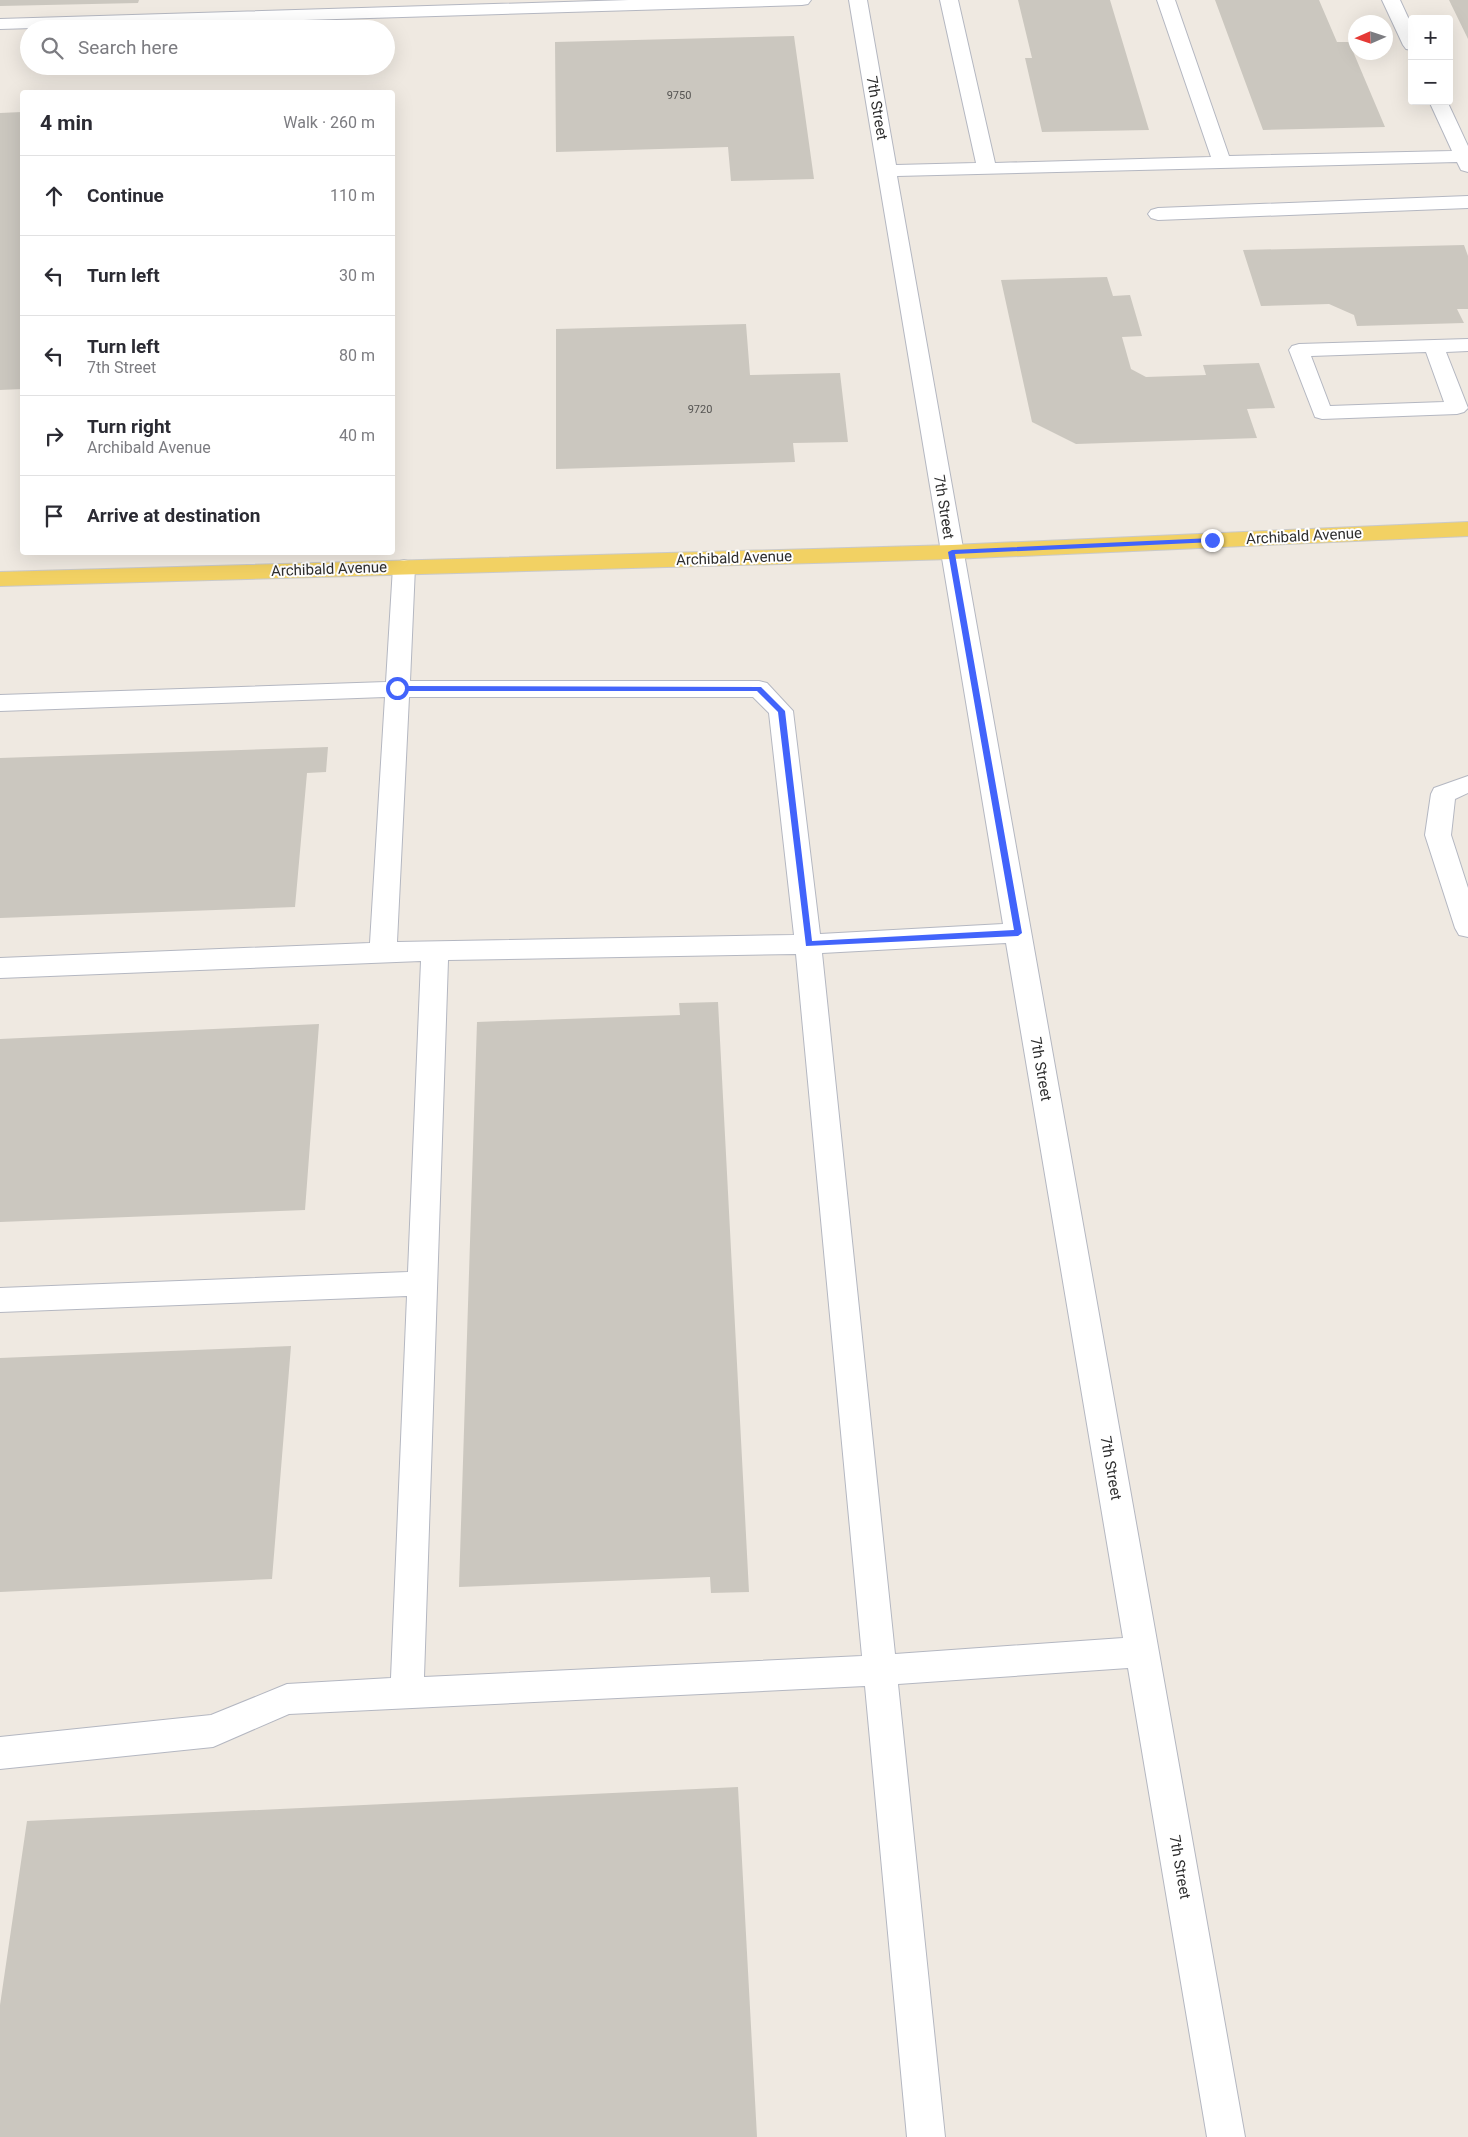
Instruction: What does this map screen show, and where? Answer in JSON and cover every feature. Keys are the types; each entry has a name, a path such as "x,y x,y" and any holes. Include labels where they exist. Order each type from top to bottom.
{"main road":[{"name":"Archibald Avenue","path":"0,579 952,552 1468,529"}],"street":[{"path":"78,20 311,8 802,0"},
{"name":"7th Street","path":"858,0 1226,2137"},
{"path":"949,0 987,168"},
{"path":"1166,0 1222,163"},
{"path":"1391,0 1408,36"},
{"path":"0,24 20,23"},
{"path":"888,171 1222,163 1466,161 1440,105"},
{"path":"1158,214 1468,202"},
{"path":"1434,346 1457,408 1322,413 1299,350 1414,346 1468,345"},
{"path":"382,952 404,567"},
{"path":"0,703 397,688 759,688 781,711 808,944 926,2137"},
{"path":"1468,784 1443,794 1438,835 1468,928"},
{"path":"0,968 382,952 808,944 1018,933"},
{"path":"407,1693 434,952"},
{"path":"0,1300 422,1283"},
{"path":"0,1753 213,1731 287,1699 880,1670 1142,1652"}],"building":[{"path":"0,0 139,0 138,3 0,6"},
{"path":"1018,0 1110,0 1149,130 1042,132 1025,58 1032,58"},
{"path":"1215,0 1319,0 1337,42 1348,42 1348,60 1357,60 1385,127 1263,130"},
{"path":"1449,0 1468,0 1468,39"},
{"path":"794,36 814,179 731,181 728,147 556,152 555,42"},
{"path":"20,112 20,389 0,390 0,113"},
{"path":"1464,245 1468,256 1468,309 1457,309 1464,323 1357,326 1354,315 1329,304 1261,306 1243,250"},
{"path":"1107,277 1113,296 1130,295 1142,336 1122,337 1131,369 1146,377 1206,375 1203,365 1259,363 1275,408 1247,409 1257,438 1076,444 1032,422 1001,280"},
{"path":"746,324 750,375 840,373 848,442 793,443 795,462 556,469 556,329"},
{"path":"328,747 326,772 307,773 295,907 0,918 0,758"},
{"path":"718,1002 749,1592 711,1593 710,1577 459,1587 477,1022 680,1015 679,1003"},
{"path":"319,1024 305,1210 0,1222 0,1039"},
{"path":"291,1346 272,1579 0,1592 0,1358"},
{"path":"738,1787 757,2137 0,2137 0,2005 27,1821"}],"route":[{"path":"397,688 759,688 781,711 808,944 1018,933 952,552 1212,540"}]}
